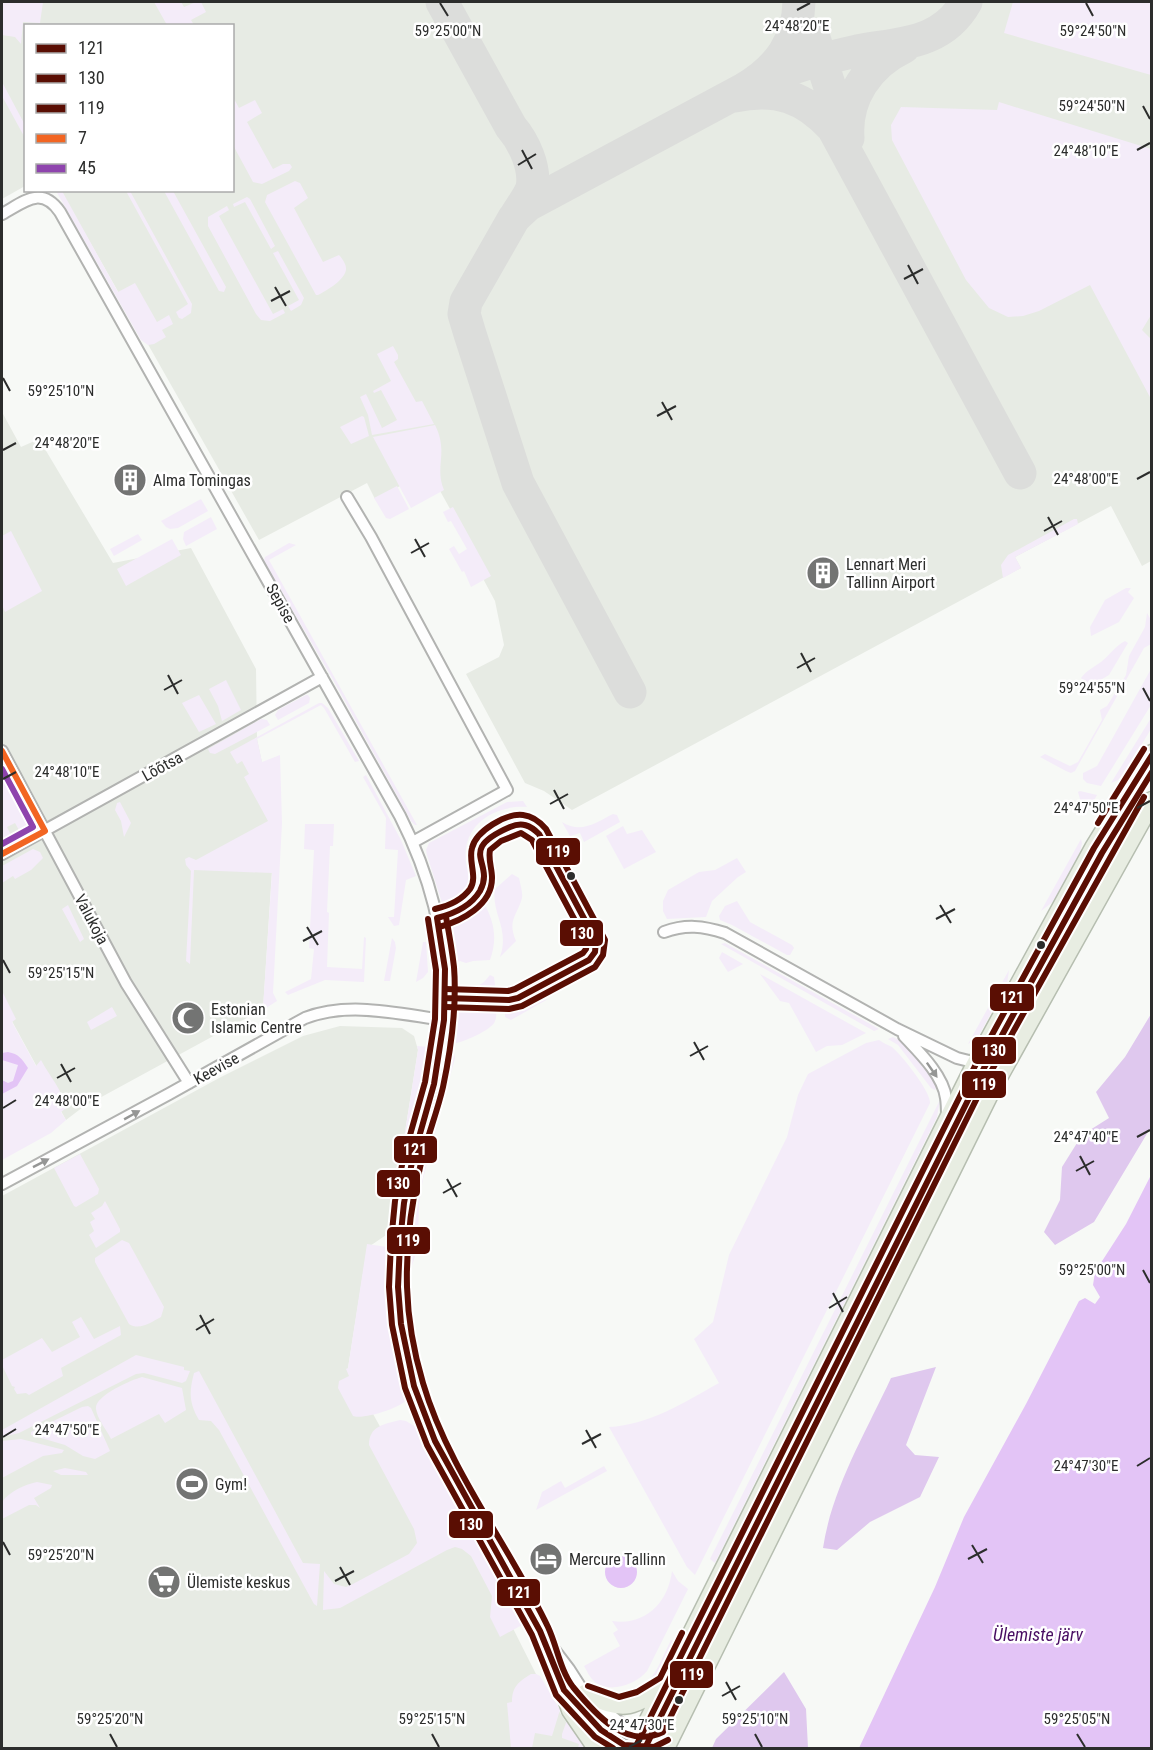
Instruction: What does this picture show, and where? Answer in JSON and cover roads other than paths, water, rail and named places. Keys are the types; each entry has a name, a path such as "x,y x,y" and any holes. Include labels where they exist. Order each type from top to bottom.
{"highway":[{"path":"1152,754 1094,848 976,1064 637,1747 667,1744 1008,1060 1152,801"},
{"path":"585,1694 620,1706 634,1703 667,1684"},
{"path":"564,1690 571,1710 597,1749"}],"street":[{"name":"Sepise","path":"2,214 35,197 44,198 55,204 413,842 432,896 441,934 445,969 444,1020 436,1071 412,1162 404,1203 398,1287 401,1324 414,1386 435,1441 540,1631"},
{"path":"347,497 371,537 507,790 413,842"},
{"name":"Lõõtsa","path":"2,854 322,677"},
{"name":"Valukoja","path":"2,751 126,983 189,1083"},
{"path":"664,932 679,927 700,926 725,933 897,1029 957,1058 976,1064 995,1065 1008,1060"},
{"name":"Keevise","path":"2,1184 304,1018 317,1013 337,1009 357,1009 444,1020"},
{"path":"897,1029 917,1050 942,1086 946,1097 947,1121"},
{"path":"540,1631 555,1674 564,1690 601,1730 624,1744 637,1747"},
{"path":"540,1631 585,1694 629,1730 637,1747"}],"water":[{"path":"8,1052 20,1057 28,1068 17,1086 2,1094 2,1080 8,1083 13,1081 18,1065 2,1060 2,1053"},
{"name":"Ülemiste järv","path":"1151,1175 1151,1748 859,1748 935,1587 964,1517 1079,1301 1085,1298 1095,1304 1100,1297 1093,1285 1095,1272 1126,1224"},
{"path":"621,1556 632,1561 637,1572 632,1583 621,1588 610,1583 605,1572 610,1561"}],"place":[{"name":"Alma Tomingas","path":"130,480"},
{"name":"Lennart Meri Tallinn Airport","path":"823,573"},
{"name":"Estonian Islamic Centre","path":"188,1018"},
{"name":"Gym!","path":"192,1484"},
{"name":"Mercure Tallinn","path":"546,1559"},
{"name":"Ülemiste keskus","path":"164,1582"}]}
